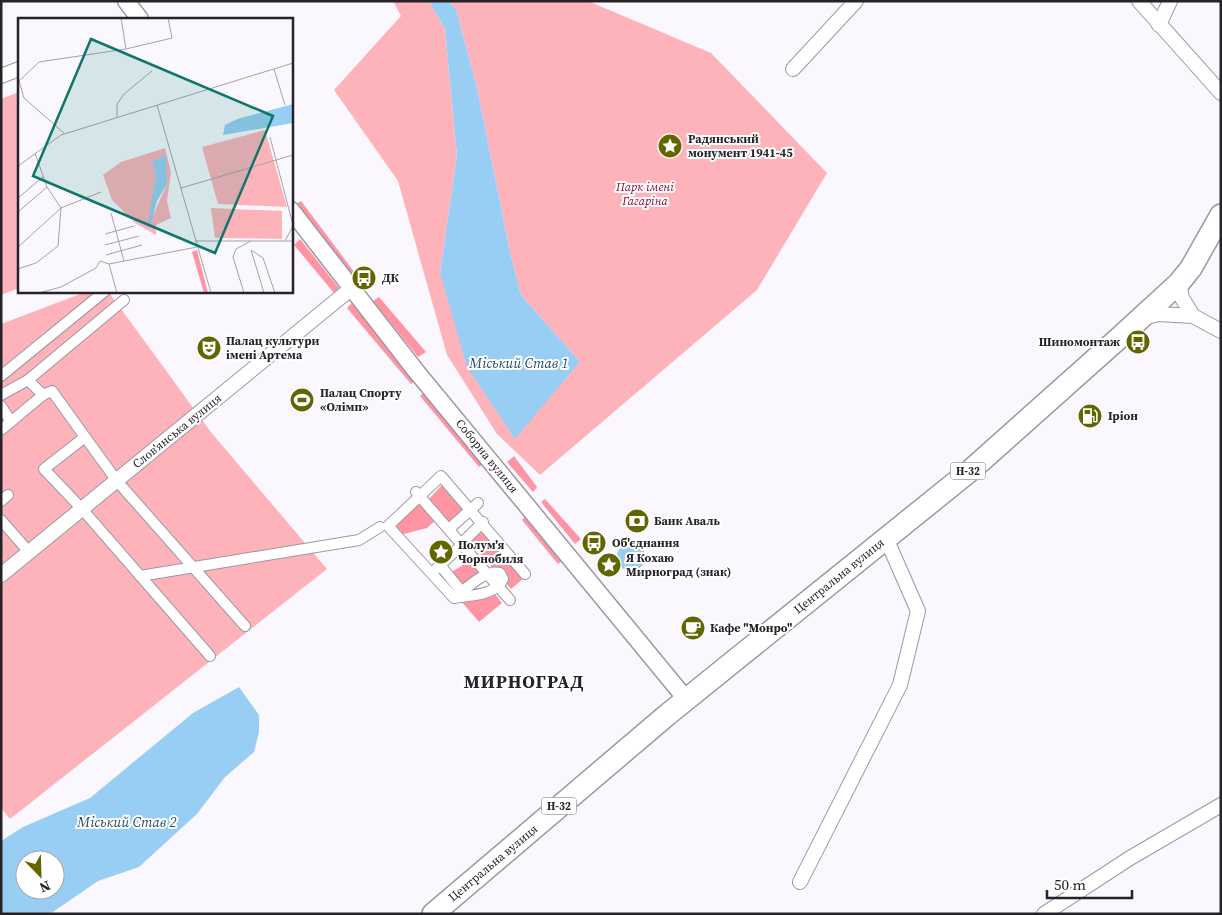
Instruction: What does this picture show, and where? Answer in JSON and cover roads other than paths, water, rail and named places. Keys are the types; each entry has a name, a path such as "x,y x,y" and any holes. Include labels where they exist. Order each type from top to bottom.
{"main road":[{"name":"Центральна вулиця","path":"433,914 686,699 971,470 1178,283 1191,268 1221,215"}],"street":[{"path":"126,1 138,18"},
{"path":"793,69 856,1"},
{"path":"1139,1 1221,93"},
{"path":"1159,24 1170,1"},
{"path":"1,76 18,69"},
{"name":"Соборна вулиця","path":"292,211 353,287 416,371 686,699"},
{"path":"1178,283 1182,298 1193,316"},
{"name":"Слов'янська вулиця","path":"1,575 353,287"},
{"path":"1,376 104,292"},
{"path":"1,395 28,380 124,300"},
{"path":"1140,319 1158,314 1193,316 1221,331"},
{"path":"67,322 80,337"},
{"path":"38,346 51,361"},
{"path":"28,380 43,395"},
{"path":"1,430 43,395 52,391 117,481 245,626"},
{"path":"1,406 11,422"},
{"path":"85,436 44,468 210,656"},
{"path":"458,595 487,574 500,573 503,579 501,584 486,593 458,595 432,574 388,526 441,476 526,574"},
{"path":"416,491 510,600"},
{"path":"449,529 478,502"},
{"path":"1,520 29,552"},
{"path":"476,561 477,556 464,541 483,522"},
{"path":"140,576 359,540 380,527"},
{"path":"800,882 900,685 918,611 886,538"},
{"path":"432,574 462,545"},
{"path":"440,565 458,595"},
{"path":"1044,914 1130,858 1221,805"}],"water":[{"name":"Міський Став 1","path":"429,1 448,1 456,9 477,88 510,252 521,295 580,362 515,439 467,367 440,273 457,156 445,29"},
{"path":"631,543 641,547 645,557 641,567 631,571 621,567 617,557 621,547"},
{"name":"Міський Став 2","path":"239,687 259,715 259,732 254,752 225,777 197,814 139,867 98,881 50,914 1,914 1,841 23,827 90,798 193,713"}],"place":[{"name":"Радянський монумент 1941-45","path":"670,146"},
{"name":"ДК","path":"364,278"},
{"name":"Шиномонтаж","path":"1138,342"},
{"name":"Палац культури імені Артема","path":"209,348"},
{"name":"Палац Спорту «Олімп»","path":"302,400"},
{"name":"Іріон","path":"1090,416"},
{"name":"Банк Аваль","path":"637,521"},
{"name":"Об'єднання","path":"594,543"},
{"name":"Полум'я Чорнобиля","path":"441,552"},
{"name":"Я Кохаю Мирноград (знак)","path":"609,565"},
{"name":"Кафе \"Монро\"","path":"693,628"}],"district":[{"name":"МИРНОГРАД","path":"524,682"}],"park label":[{"name":"Парк імені Гагаріна","path":"645,194"}]}
